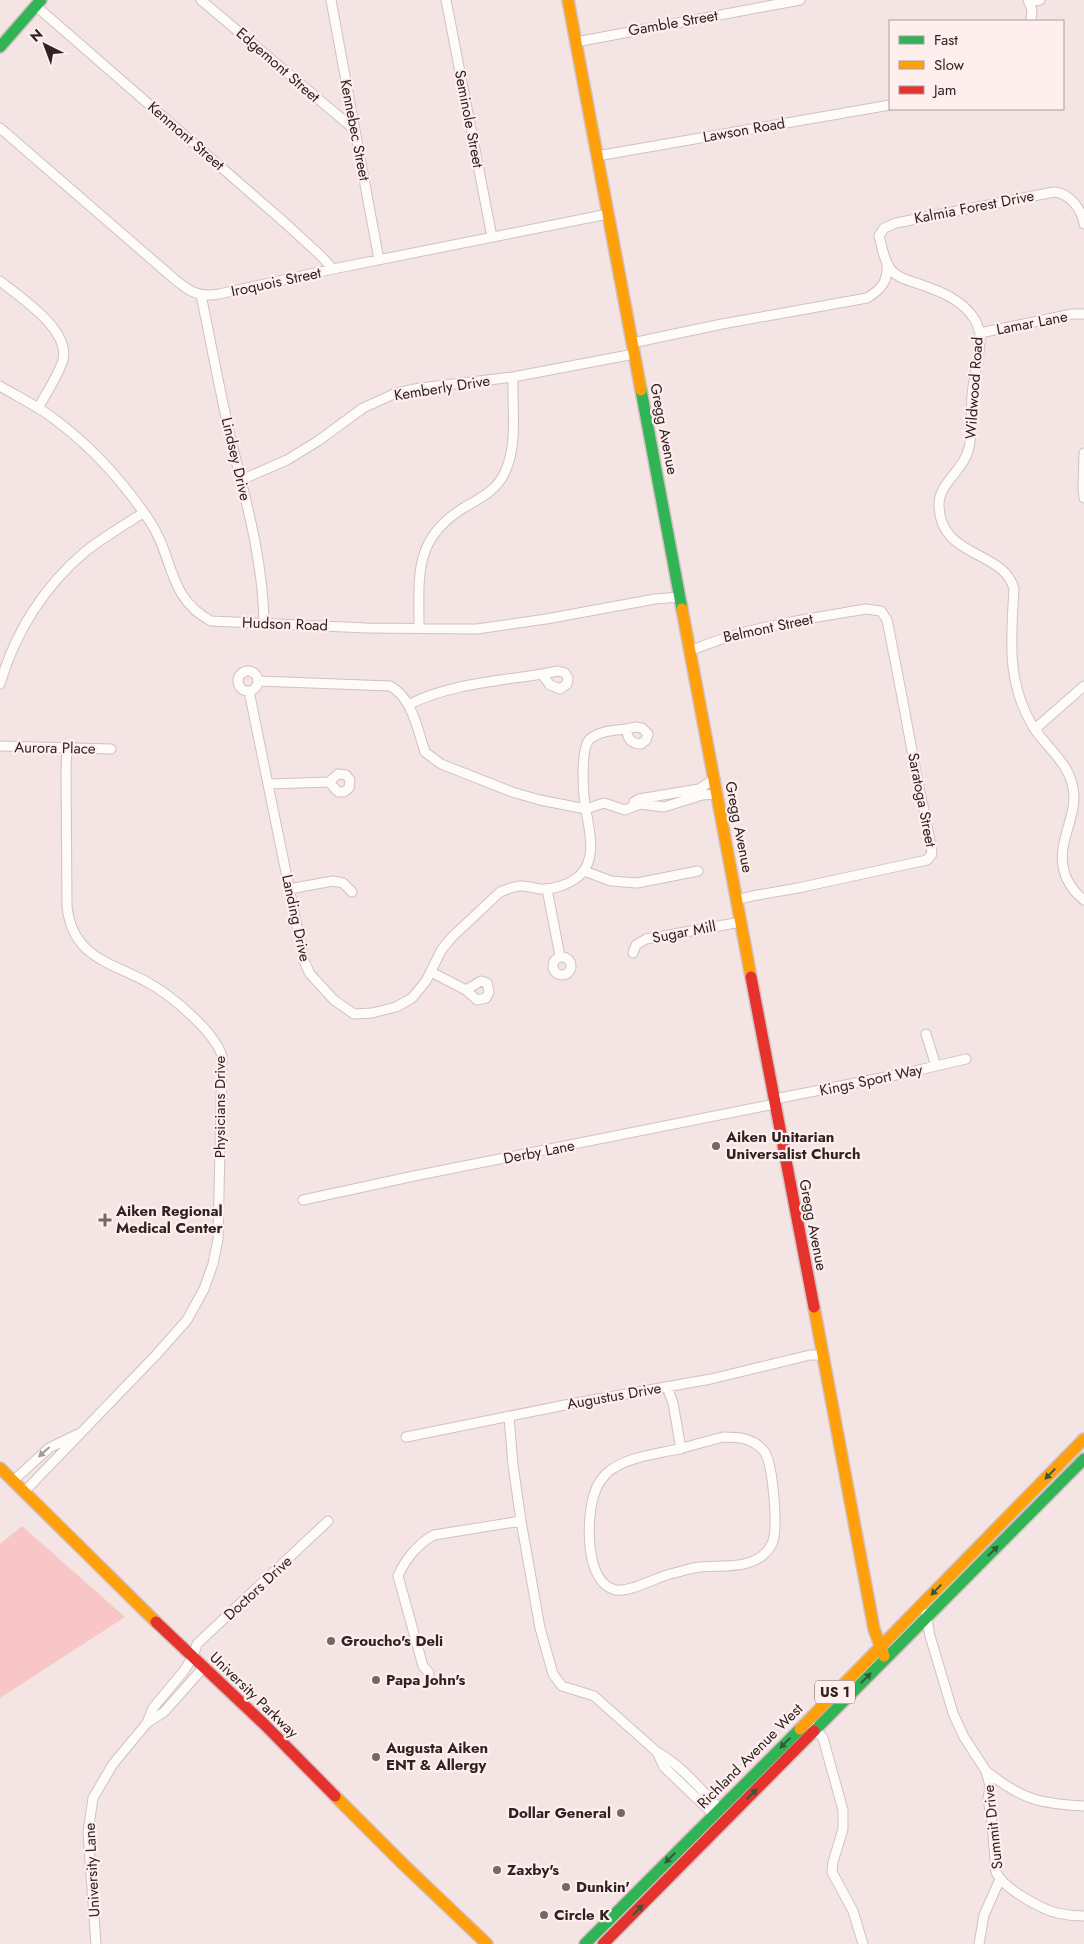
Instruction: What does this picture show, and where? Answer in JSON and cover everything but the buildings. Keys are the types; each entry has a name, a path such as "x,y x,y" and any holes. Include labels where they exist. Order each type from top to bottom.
{"street":[{"name":"Edgemont Street","path":"202,0 355,130"},
{"name":"Kennebec Street","path":"331,0 379,260"},
{"name":"Seminole Street","path":"446,0 492,237"},
{"name":"Gregg Avenue","path":"568,0 874,1630 883,1653"},
{"name":"Gamble Street","path":"576,42 800,0"},
{"path":"1031,20 1032,10 1029,1 1040,0"},
{"path":"0,49 38,3"},
{"name":"Kenmont Street","path":"38,3 320,255 333,269"},
{"name":"Lawson Road","path":"597,156 889,105"},
{"path":"0,128 190,292 201,295"},
{"name":"Kalmia Forest Drive","path":"886,261 879,236 884,228 896,223 1054,192 1067,196 1084,220"},
{"name":"Iroquois Street","path":"201,295 219,294 333,269 608,214"},
{"path":"633,348 722,324 867,298 877,292 885,282 887,272 886,261"},
{"name":"Wildwood Road","path":"886,261 892,271 901,278 941,292 957,301 975,320 980,333 972,393 969,450 962,464 940,495 939,509 942,524 950,536 961,546 1004,571 1013,584 1012,666 1021,702 1035,728 1065,767 1071,779 1074,796 1064,840 1062,866 1071,888 1084,900"},
{"path":"0,281 51,325 62,342 62,362 38,408"},
{"name":"Lindsey Drive","path":"201,295 222,402 260,561 264,596 264,622"},
{"name":"Lamar Lane","path":"980,333 1072,314 1084,314"},
{"name":"Kemberly Drive","path":"241,480 303,451 363,408 385,397 420,388 513,377 633,348"},
{"path":"419,628 419,579 427,544 435,533 454,515 491,491 505,472 511,454 513,377"},
{"name":"Hudson Road","path":"0,386 38,408 91,451 143,512 159,538 180,593 190,606 211,621 476,629 546,619 655,599 680,597"},
{"path":"1084,453 1082,489 1084,498"},
{"path":"0,684 20,632 50,587 87,551 143,512"},
{"name":"Saratoga Street","path":"737,900 920,863 932,857 928,827 887,620 885,615 877,609 849,612"},
{"name":"Belmont Street","path":"690,651 717,639 849,612"},
{"name":"Landing Drive","path":"584,871 567,884 547,889 522,886 508,888 500,892 452,937 442,949 432,972 412,998 396,1007 364,1014 354,1014 346,1010 334,1000 306,968 249,692 242,689 239,684 239,675 249,671 256,675 258,680 385,684 399,691 408,705 426,752 435,761 526,797 586,809 604,803 625,810 640,804 657,807 671,806 702,796 717,794"},
{"path":"408,705 429,696 461,687 542,674"},
{"path":"249,692 255,688 258,680"},
{"path":"1035,728 1084,686"},
{"path":"626,729 594,736 585,746 586,809 591,838 589,857 584,871 611,881 637,883 698,871"},
{"name":"Aurora Place","path":"0,746 111,749"},
{"name":"Physicians Drive","path":"24,1492 156,1355 187,1320 210,1277 218,1239 223,1061 220,1049 213,1036 171,999 149,983 111,966 84,946 72,930 67,906 67,748"},
{"path":"625,810 639,799 699,788 714,779"},
{"path":"269,784 329,782"},
{"path":"289,889 333,881 342,883 352,892"},
{"path":"547,889 560,956"},
{"name":"Sugar Mill","path":"633,953 636,945 646,939 741,922"},
{"path":"432,972 466,990"},
{"path":"926,1034 936,1066"},
{"name":"Kings Sport Way","path":"775,1102 966,1059"},
{"name":"Derby Lane","path":"303,1200 775,1102"},
{"name":"Augustus Drive","path":"406,1437 711,1379 810,1355 822,1355"},
{"path":"667,1387 673,1404 681,1448"},
{"path":"510,1416 521,1521 540,1628 552,1674 562,1686 594,1696 656,1752 674,1764 716,1811"},
{"name":"Physicians Drive","path":"13,1481 48,1448 81,1433"},
{"path":"723,1437 740,1437 760,1448 768,1458 772,1471 774,1531 772,1543 761,1557 750,1561 727,1566 698,1567 662,1576 628,1589 610,1588 600,1580 594,1571 590,1538 590,1509 598,1484 608,1472 620,1464 681,1448 723,1437"},
{"name":"Richland Avenue West","path":"603,1944 817,1730 883,1653 1084,1439"},
{"name":"Richland Avenue West","path":"924,1611 1084,1459"},
{"name":"University Parkway","path":"0,1468 203,1668 265,1725 403,1864 487,1944"},
{"name":"Doctors Drive","path":"193,1657 197,1644 328,1521"},
{"path":"429,1673 423,1666 398,1576 402,1566 425,1540 434,1535 521,1521"},
{"name":"Summit Drive","path":"924,1611 953,1713 964,1737 986,1771 990,1786 988,1800 996,1872 1000,1879 1046,1909 1064,1914 1084,1916"},
{"name":"Richland Avenue West","path":"584,1944 807,1721 883,1653"},
{"name":"University Lane","path":"96,1944 88,1842 90,1809 93,1798 106,1774 146,1723 153,1708 193,1657"},
{"name":"University Lane","path":"146,1723 164,1712 203,1668"},
{"path":"807,1721 824,1738 843,1810 843,1829 833,1862 832,1872 853,1911 864,1944"},
{"path":"986,1771 998,1780 1038,1802 1054,1805 1084,1806"},
{"path":"979,1944 984,1916 1000,1879"}],"shaded area":[{"path":"22,1526 125,1617 0,1698 0,1544"}],"traffic: fast":[{"path":"0,47 41,0"},
{"path":"641,390 682,609"},
{"path":"814,1731 1084,1459"},
{"path":"585,1944 800,1729"}],"traffic: slow":[{"path":"568,0 641,390"},
{"path":"682,609 751,977"},
{"path":"814,1307 874,1629 884,1656"},
{"path":"800,1729 1084,1439"},
{"path":"0,1468 156,1622"},
{"path":"335,1796 487,1944"}],"traffic: jam":[{"path":"751,977 814,1307"},
{"path":"156,1622 265,1725 335,1796"},
{"path":"603,1944 814,1731"}],"place":[{"name":"Aiken Unitarian Universalist Church","path":"716,1146"},
{"name":"Aiken Regional Medical Center","path":"105,1220"},
{"name":"Groucho's Deli","path":"331,1641"},
{"name":"Papa John's","path":"376,1680"},
{"name":"Augusta Aiken ENT & Allergy","path":"376,1757"},
{"name":"Dollar General","path":"621,1813"},
{"name":"Zaxby's","path":"497,1870"},
{"name":"Dunkin'","path":"566,1887"},
{"name":"Circle K","path":"544,1915"}]}
